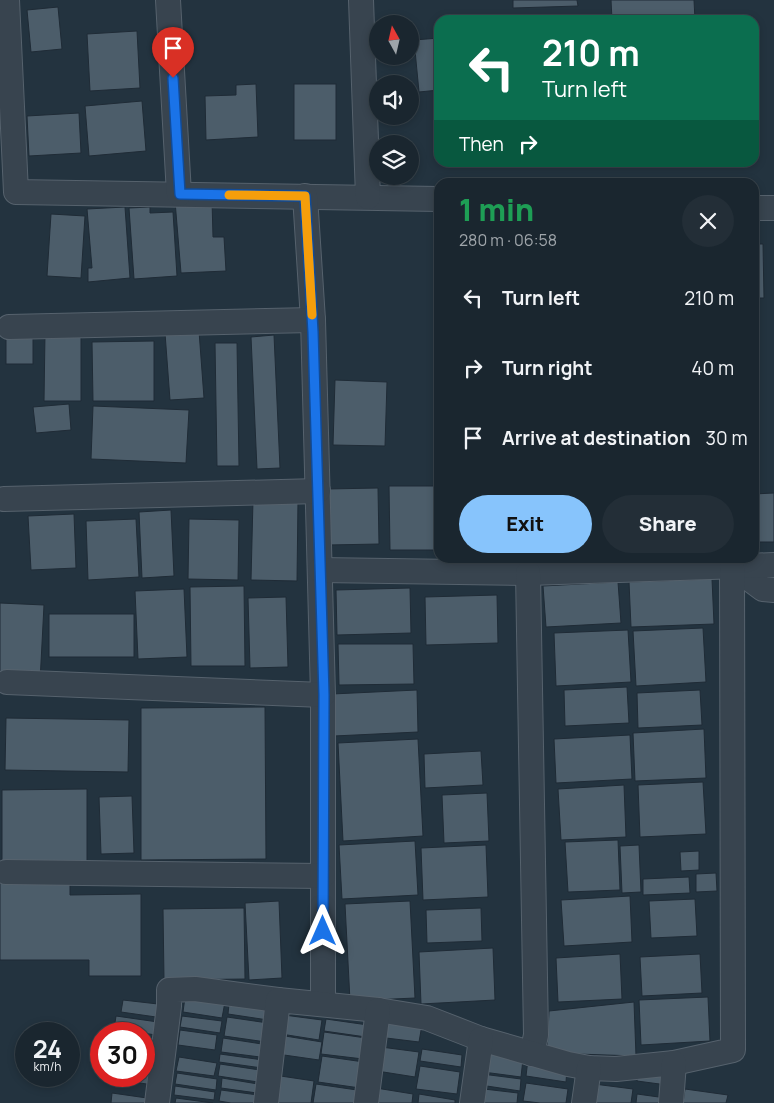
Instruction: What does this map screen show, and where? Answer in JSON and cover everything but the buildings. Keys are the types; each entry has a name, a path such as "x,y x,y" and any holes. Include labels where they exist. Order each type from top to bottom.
{"street":[{"path":"7,0 16,192 434,199"},
{"path":"168,0 180,194"},
{"path":"361,0 368,197"},
{"path":"305,196 313,320 324,695 323,1004"},
{"path":"759,208 774,208"},
{"path":"9,327 313,320"},
{"path":"4,499 318,491"},
{"path":"320,570 528,573 774,565"},
{"path":"732,566 764,589 774,590"},
{"path":"157,1103 170,990 194,989 378,1010 427,1018 480,1039 589,1068 616,1069 674,1063 733,1050 732,566"},
{"path":"528,573 536,1035 532,1054"},
{"path":"7,682 324,695"},
{"path":"6,872 323,876"},
{"path":"266,1103 278,1000"},
{"path":"366,1103 378,1010"},
{"path":"472,1103 480,1039"},
{"path":"671,1103 674,1063"},
{"path":"584,1103 589,1068"}],"slow traffic":[{"path":"229,195 305,196 312,315"}],"route":[{"path":"173,78 180,194 305,196 313,332 324,695 323,931"}]}
